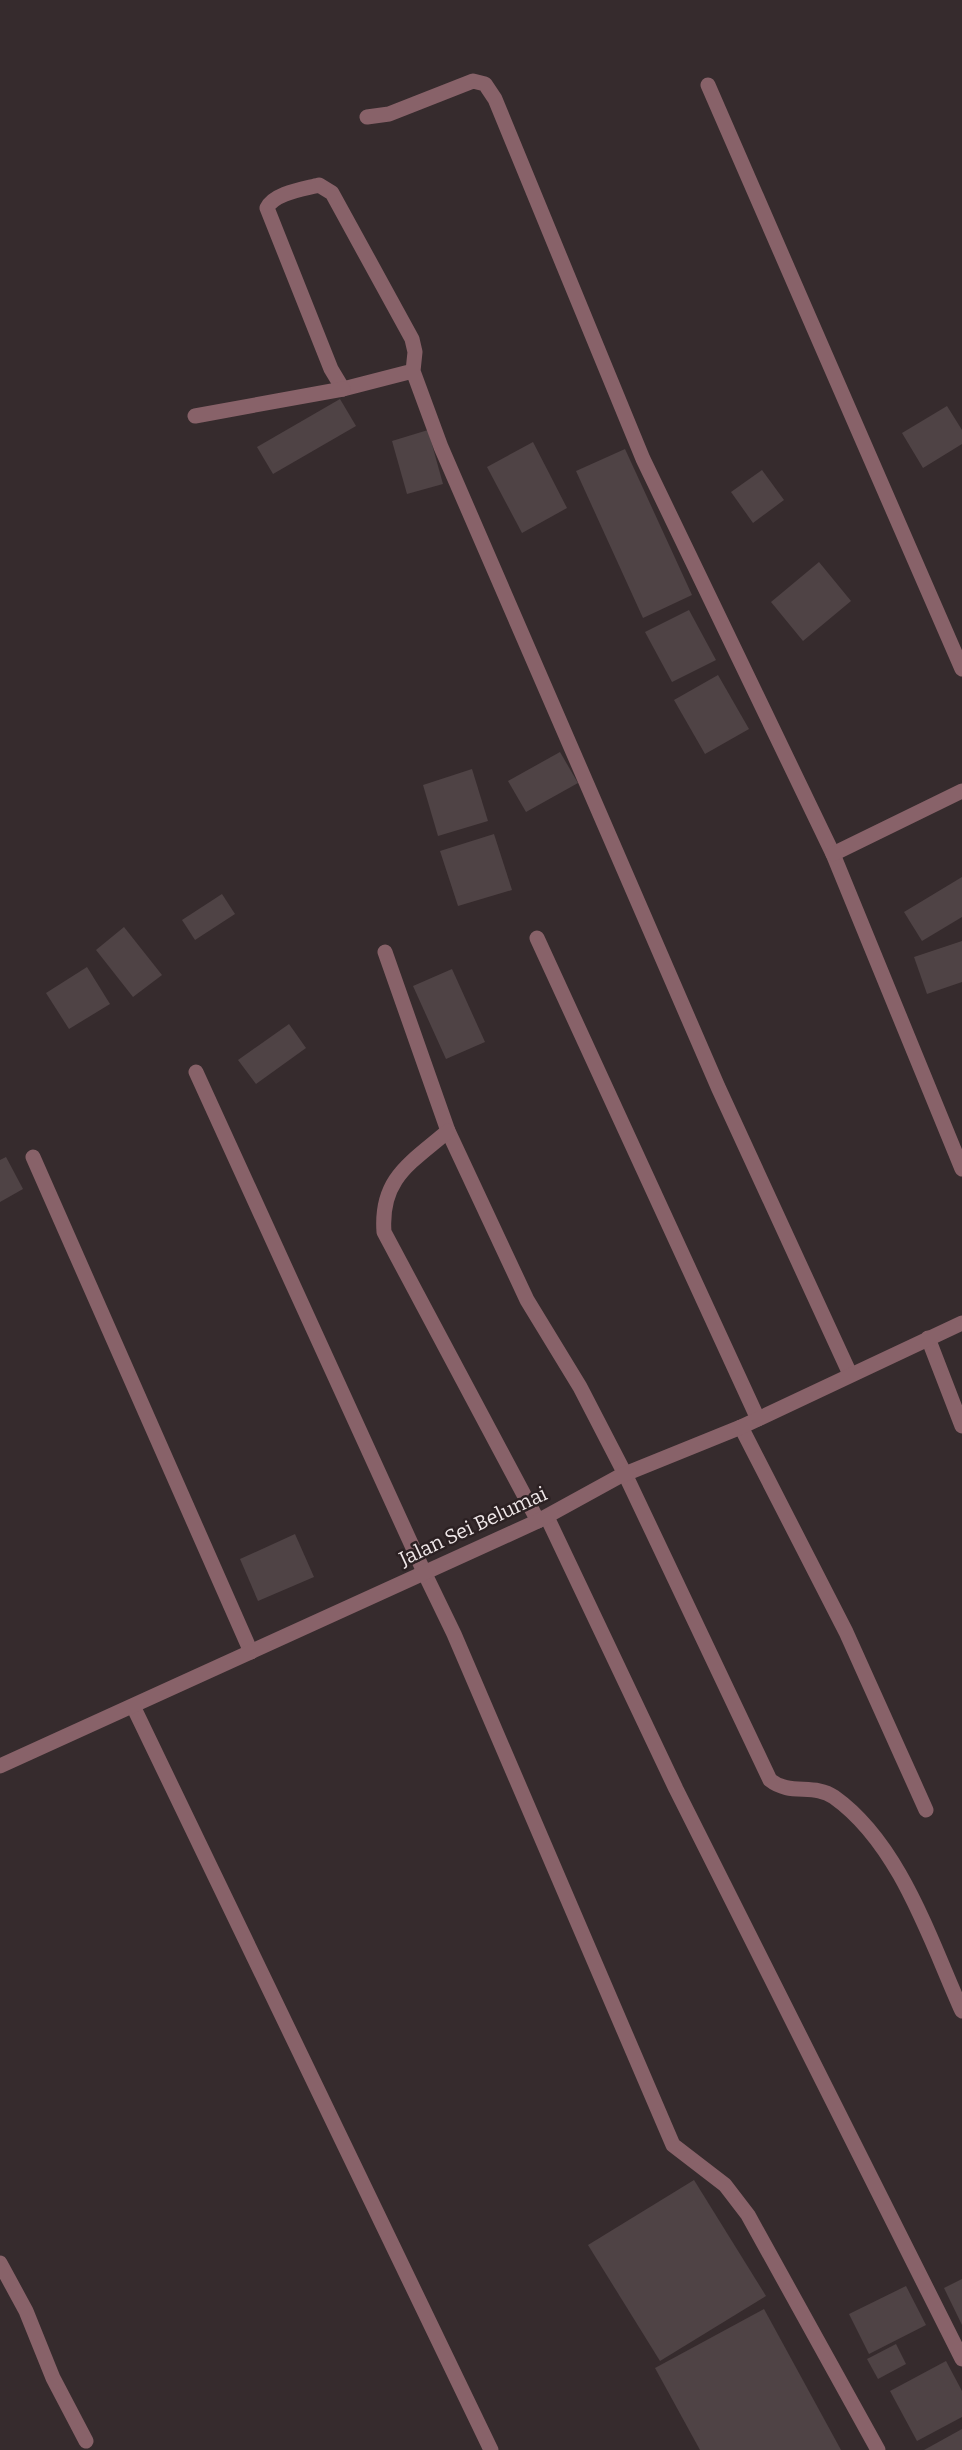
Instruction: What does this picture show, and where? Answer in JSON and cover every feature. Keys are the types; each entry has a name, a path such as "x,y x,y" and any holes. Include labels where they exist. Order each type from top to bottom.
{"street":[{"path":"367,117 389,114 472,81 484,84 495,99 642,459 833,854 962,1169"},
{"path":"708,85 962,669"},
{"path":"343,389 331,369 267,208 273,201 284,196 319,185 332,193 412,339 415,352 413,371 441,447 718,1087 850,1374"},
{"path":"195,416 343,389 413,371"},
{"path":"833,854 962,791"},
{"path":"537,938 758,1419"},
{"path":"385,952 448,1131 527,1300 580,1387 625,1474 770,1780 780,1788 823,1791 850,1810 867,1828 892,1860 962,2011"},
{"path":"196,1072 454,1634 674,2145 725,2185 748,2215 878,2450"},
{"path":"448,1131 391,1183 383,1215 384,1232 543,1519 676,1790 962,2359"},
{"path":"33,1157 251,1652"},
{"name":"Jalan Sei Belumai","path":"0,1766 543,1519 625,1474 741,1427 962,1323"},
{"path":"928,1338 962,1426"},
{"path":"741,1427 846,1632 926,1810"},
{"path":"133,1706 491,2450"},
{"path":"0,2263 26,2311 53,2378 86,2441"}],"building":[{"path":"340,399 356,426 273,474 257,447"},
{"path":"947,406 962,430 962,444 923,468 902,433"},
{"path":"428,430 443,484 407,494 392,441"},
{"path":"533,442 567,508 522,533 487,467"},
{"path":"625,449 692,595 643,618 576,471"},
{"path":"762,470 784,500 753,523 731,492"},
{"path":"819,562 851,601 803,641 771,602"},
{"path":"689,610 716,660 672,682 645,632"},
{"path":"718,675 749,729 705,754 674,700"},
{"path":"560,752 578,783 526,812 508,781"},
{"path":"472,769 488,821 438,836 423,785"},
{"path":"494,834 512,890 458,906 440,851"},
{"path":"962,877 962,917 922,941 904,912"},
{"path":"222,894 235,914 195,940 182,920"},
{"path":"124,927 162,975 133,997 96,950"},
{"path":"962,941 962,982 927,994 914,957"},
{"path":"87,967 110,1004 69,1029 46,993"},
{"path":"452,969 485,1042 446,1059 413,986"},
{"path":"289,1024 306,1048 256,1084 238,1060"},
{"path":"6,1157 23,1189 0,1202 0,1160"},
{"path":"295,1534 314,1577 258,1601 240,1559"},
{"path":"694,2180 766,2296 660,2361 588,2245"},
{"path":"962,2279 962,2325 944,2288"},
{"path":"906,2286 926,2325 869,2354 849,2314"},
{"path":"764,2309 841,2450 700,2450 655,2368"},
{"path":"896,2344 906,2364 878,2379 867,2359"},
{"path":"946,2361 962,2391 962,2417 917,2441 890,2391"},
{"path":"962,2429 962,2450 924,2450"}]}
